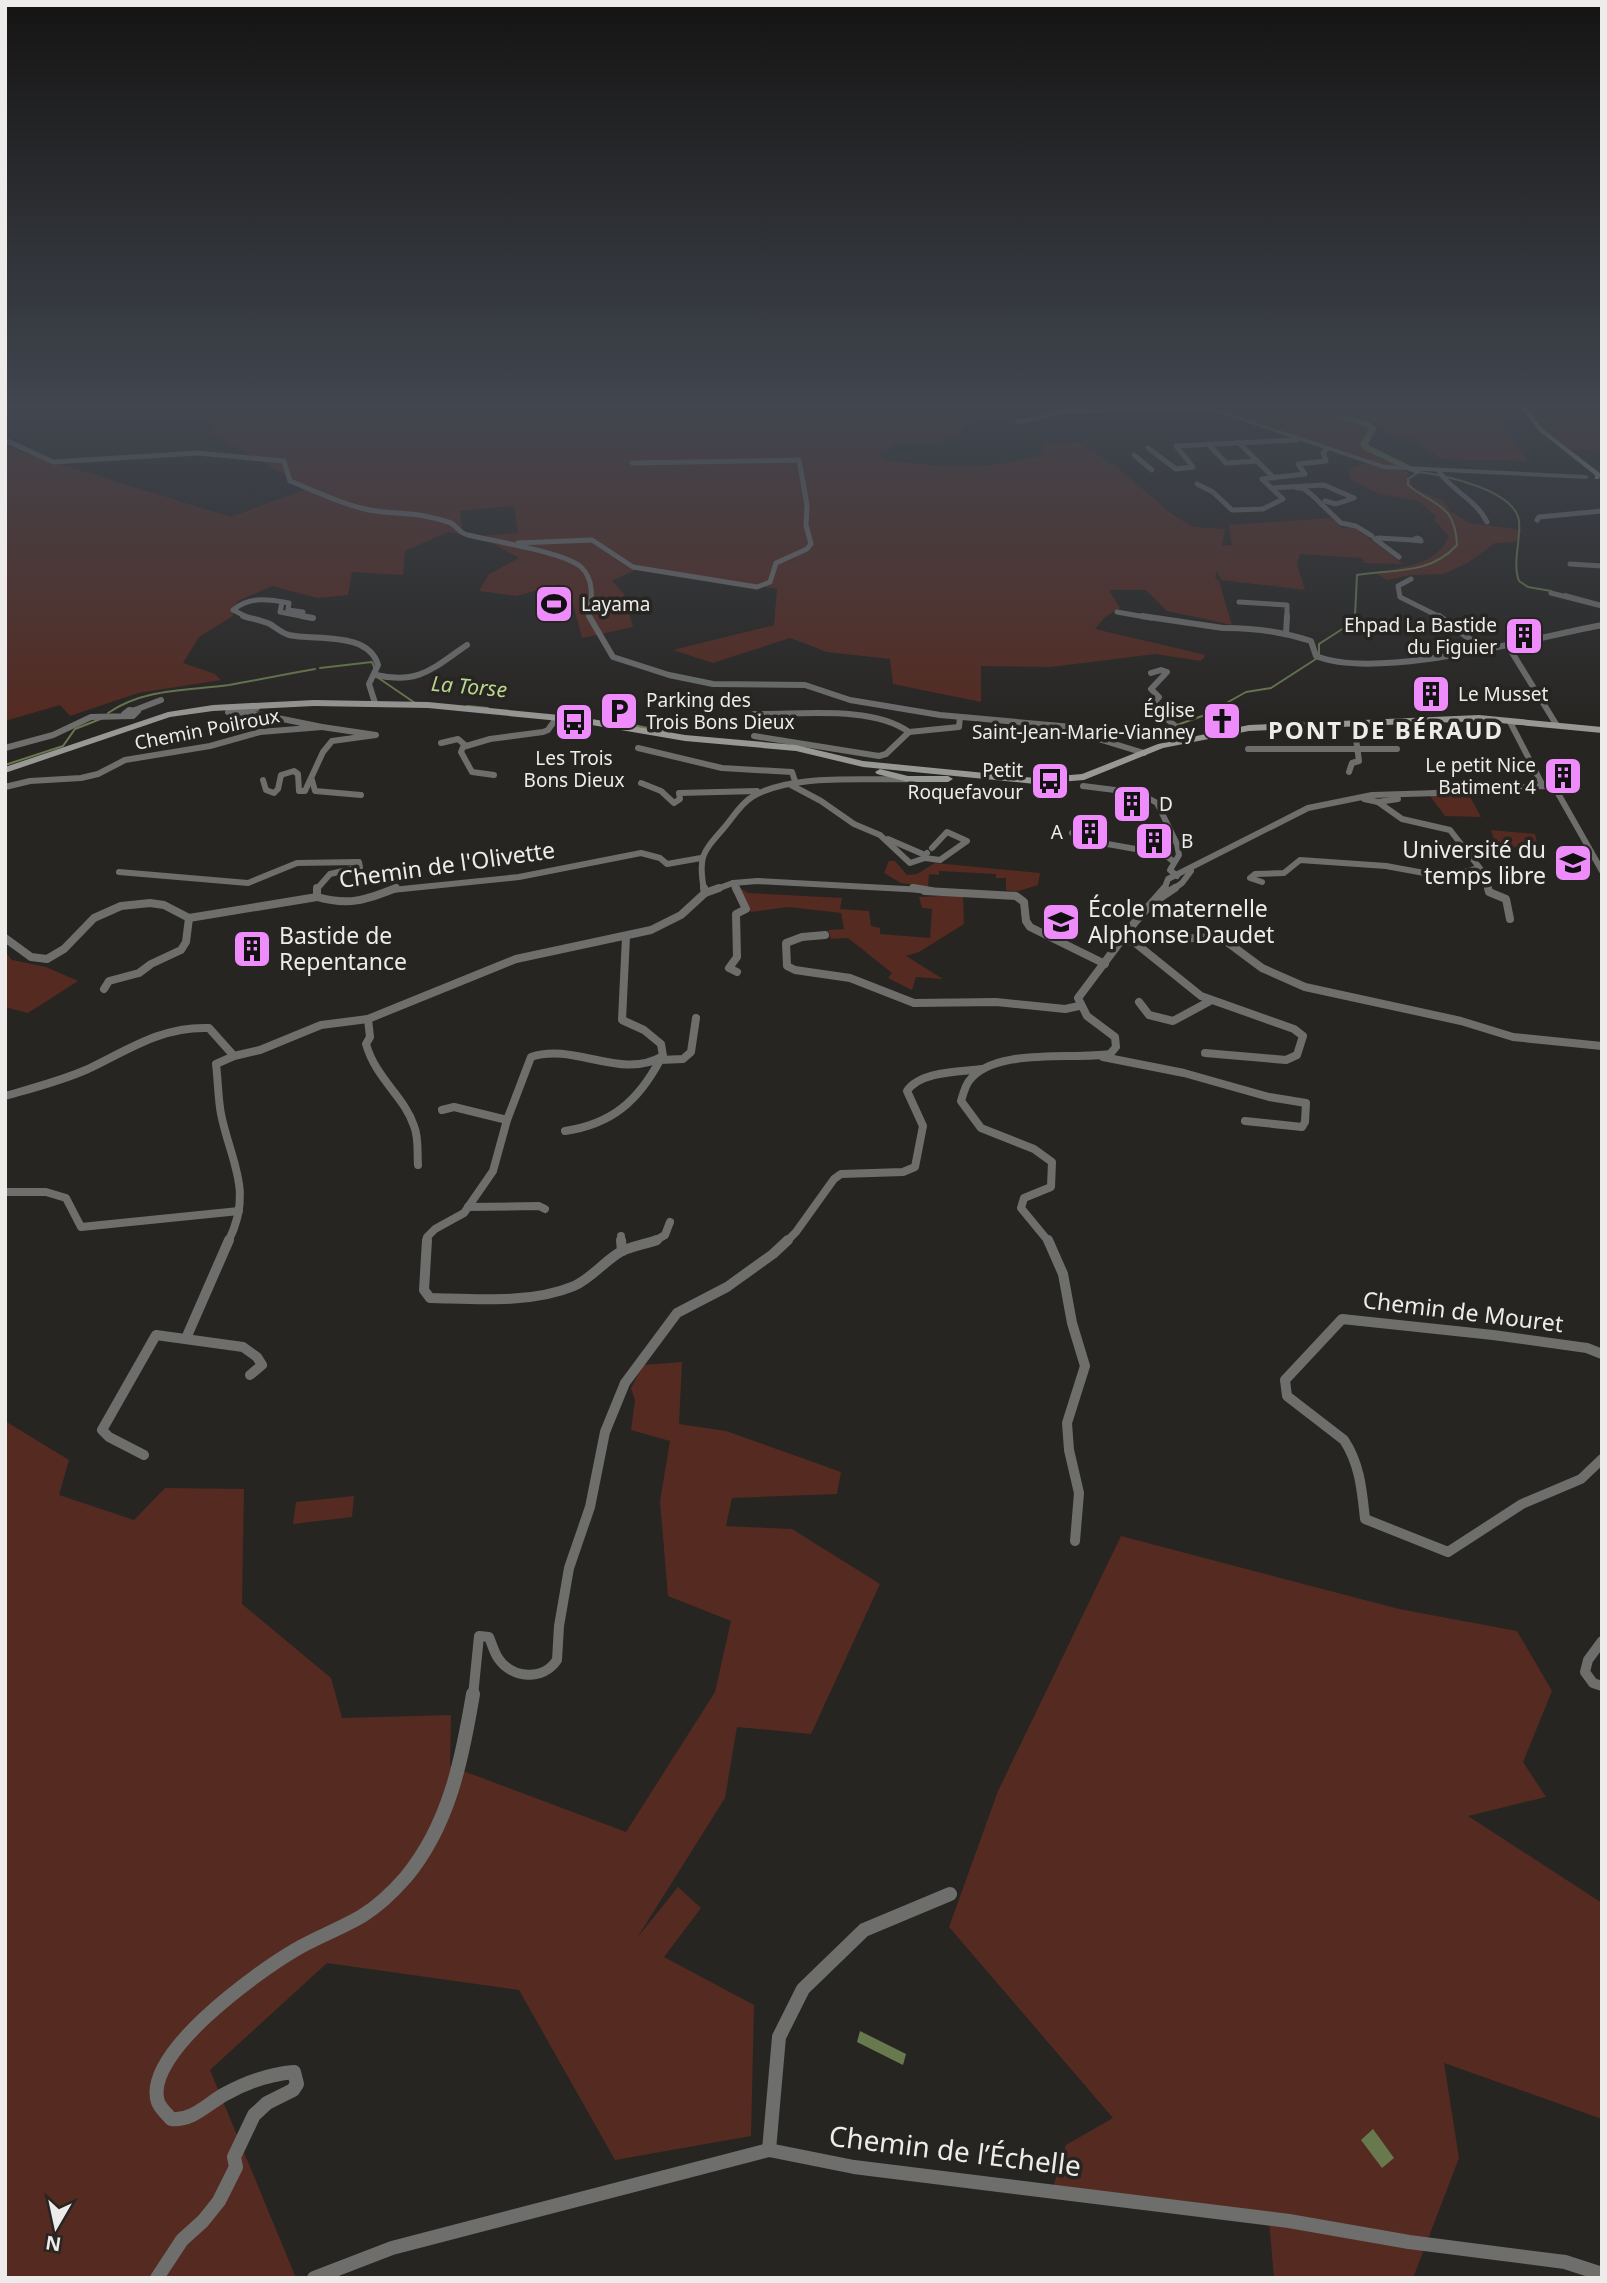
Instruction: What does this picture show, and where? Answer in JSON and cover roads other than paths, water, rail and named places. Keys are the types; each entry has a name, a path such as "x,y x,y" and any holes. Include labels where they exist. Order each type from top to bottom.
{"main road":[{"path":"5,770 168,715 213,708 371,700 614,725 685,738 774,745 811,750 915,779 951,776"},
{"path":"527,715 614,725"},
{"path":"811,750 889,771 1035,781 1096,774 1144,753 1190,738 1249,727 1471,718 1556,724 1602,731"},
{"path":"1530,723 1602,731"}],"street":[{"path":"394,513 425,516 453,524 459,533 467,535 527,544 592,540 633,567 677,572 744,587 766,585 777,562 807,549 811,544 806,525 807,513"},
{"path":"1330,513 1341,523 1356,526 1375,538 1399,557"},
{"path":"1483,513 1487,522"},
{"path":"1537,520 1539,517 1586,513"},
{"path":"1375,538 1421,540 1426,532"},
{"path":"500,540 507,545 548,554 580,566 589,578 592,601 587,612 613,657 669,675 713,684 805,685 850,700 960,717 1072,727 1095,738 1144,753"},
{"path":"1570,564 1602,566"},
{"path":"1411,579 1398,586 1400,597 1438,614 1483,649"},
{"path":"1550,593 1602,606"},
{"path":"303,612 288,610 289,603 252,600 236,607 233,612 269,623 290,635 341,640 368,650 375,655 378,663 376,675 369,684 371,700"},
{"path":"282,602 280,612 313,618"},
{"path":"1239,603 1287,605 1286,634"},
{"path":"1117,612 1193,626 1286,634 1311,641 1318,658 1343,665 1376,664 1483,649 1509,649 1543,636 1602,625"},
{"path":"376,675 401,681 412,679 439,667 467,645"},
{"path":"1509,649 1556,724"},
{"path":"1151,673 1161,670 1167,672 1151,689 1159,697 1151,706 1190,738"},
{"path":"5,748 53,735 91,717 124,714 133,716 138,713 135,710 161,700"},
{"name":"Chemin Poilroux","path":"272,705 228,712 263,715 322,727"},
{"path":"754,713 788,716 808,712 875,719 899,724 909,732"},
{"path":"754,736 811,750 879,757 909,732 959,727 960,717"},
{"path":"494,775 472,772 461,752 466,745 543,732 548,730 555,720"},
{"path":"1516,723 1519,738 1546,786 1561,799 1602,875"},
{"path":"1516,723 1519,738"},
{"path":"1349,772 1352,763 1359,761 1354,724"},
{"path":"263,780 266,790 271,794 277,792 279,777 286,772 296,772 301,791 307,789 321,763 322,753 332,741 376,734 322,727"},
{"name":"Chemin Poilroux","path":"5,787 30,781 81,778 98,774 125,760 210,746 260,732 322,727"},
{"path":"441,743 458,739 466,745"},
{"path":"638,748 722,768 792,772 795,789 821,801 854,824 880,835 925,855 947,832 967,841 940,860 925,858 910,863 880,835"},
{"path":"1248,749 1397,749"},
{"path":"866,782 889,771"},
{"path":"641,783 652,785 674,803 680,799 679,793 759,791 794,785 915,779"},
{"path":"1065,779 1082,785 1139,793 1157,803 1177,844 1179,855 1170,870 1177,876"},
{"path":"312,780 315,791 360,795"},
{"path":"158,2278 182,2240 203,2221 219,2201 236,2167 234,2157 254,2115 267,2103 293,2090 297,2084 294,2072 279,2072 223,2096 190,2119 181,2121 171,2119 163,2113 158,2104 160,2078 181,2046 218,2003 295,1950 362,1916 382,1902 422,1857 442,1822 457,1783 477,1675 476,1644 479,1636 489,1637 499,1660 516,1674 540,1674 553,1667 557,1660 569,1568 590,1507 605,1432 625,1383 677,1313 727,1287 773,1254 796,1232 834,1179 841,1174 903,1172 915,1167 923,1126 907,1091 912,1083 933,1076 982,1069 1020,1058 1110,1054 1115,1046 1115,1037 1079,1006 1080,994 1166,887 1168,879 1288,819 1356,800 1546,786"},
{"path":"705,891 701,858 750,798 759,791"},
{"path":"1381,799 1389,811 1402,819 1450,830 1486,876 1489,892 1506,899 1510,919"},
{"path":"1072,833 1079,839 1164,854 1174,862"},
{"name":"Chemin de l'Olivette","path":"119,872 203,881 256,882 297,863 349,861 361,864 330,874 316,889 317,897 339,903 365,900 399,887 519,877 641,853 660,858 667,864 701,858"},
{"path":"1262,882 1250,878 1255,874 1284,873 1300,860 1386,866 1446,877 1479,869"},
{"path":"1155,900 1182,883 1195,867"},
{"path":"187,1336 237,1224 241,1182 221,1113 216,1064 234,1056 260,1050 321,1025 368,1019 516,959 626,937 668,922 705,891 757,881 901,889 908,894 912,889 1016,896 1024,902 1026,921 1030,927 1105,964"},
{"path":"733,884 746,909 736,914 737,957 729,968 737,972"},
{"path":"5,938 23,956 40,960 58,954 90,921 127,904 154,903 189,918 317,897"},
{"path":"104,989 109,981 139,973 151,964 181,950 186,942 189,918"},
{"path":"1127,934 1147,940"},
{"path":"825,935 802,937 786,943 787,966 795,970 850,978 914,1003 996,1002 1065,1009 1079,1006"},
{"path":"565,1131 586,1129 606,1122 646,1086 660,1060 663,1050 661,1044 644,1030 622,1020 626,937"},
{"path":"1121,942 1215,937 1223,939 1262,968 1305,987 1461,1021 1513,1037 1602,1046"},
{"path":"1134,942 1210,1001 1294,1029 1303,1037 1304,1042 1297,1055 1286,1060 1205,1053"},
{"path":"1139,1002 1149,1015 1173,1021 1210,1001"},
{"path":"670,1222 669,1230 662,1238 622,1251 594,1274 566,1288 481,1298 430,1298 424,1290 427,1237 435,1229 458,1219 493,1171 507,1120 529,1061 535,1054 547,1053 624,1063 682,1059 691,1052 696,1018"},
{"path":"368,1019 370,1037 366,1044 369,1060 384,1085 398,1098 411,1119 416,1134 418,1165"},
{"path":"5,1096 61,1080 167,1031 188,1027 209,1028 234,1056"},
{"path":"1101,1056 1211,1080 1241,1092 1277,1101 1306,1103 1305,1122 1302,1127 1245,1121"},
{"path":"982,1069 963,1089 961,1101 969,1115 981,1128 1034,1149 1052,1162 1051,1187 1024,1198 1021,1208 1047,1238 1063,1274 1072,1323 1085,1366 1068,1423 1069,1450 1079,1493 1075,1541"},
{"path":"442,1110 454,1107 507,1120"},
{"path":"5,1192 46,1192 66,1198 81,1227 239,1211"},
{"path":"468,1207 538,1206 545,1209"},
{"path":"621,1236 622,1251"},
{"name":"Chemin de Mouret","path":"1602,1354 1587,1348 1342,1319 1285,1380 1284,1385 1287,1396 1350,1447 1358,1463 1365,1519 1448,1552 1522,1504 1581,1479 1602,1459"},
{"path":"144,1454 108,1437 102,1430 156,1335 187,1336 195,1341 250,1349 256,1353 262,1365 250,1375"},
{"path":"1602,1641 1586,1660 1585,1672 1590,1679 1602,1686"},
{"path":"769,2150 779,2037 803,1989 864,1930 950,1894"},
{"name":"Chemin de l’Échelle","path":"314,2278 392,2248 769,2150 854,2167 1289,2221 1409,2242 1565,2262 1602,2274"}],"waterway":[{"name":"La Torse","path":"1177,725 1205,715 1246,692 1271,688 1319,657 1319,644 1347,626 1355,616 1357,575 1423,566 1435,562 1457,545 1447,513"},
{"name":"La Torse","path":"1516,513 1519,521 1516,567 1519,581 1528,587 1551,591"},
{"path":"1565,594 1602,604"},
{"path":"320,668 372,662 375,669"},
{"path":"108,713 136,699 151,695 229,685 315,669"},
{"name":"La Torse","path":"377,677 415,703"},
{"name":"La Torse","path":"467,706 488,708"},
{"path":"5,765 63,746 75,729 103,718"},
{"name":"La Torse","path":"607,722 628,724"},
{"name":"La Torse","path":"633,725 668,732"}],"place":[{"name":"Layama","path":"554,604"},
{"name":"Ehpad La Bastide du Figuier","path":"1524,636"},
{"name":"Le Musset","path":"1431,694"},
{"name":"Parking des Trois Bons Dieux","path":"619,711"},
{"name":"Église Saint-Jean-Marie-Vianney","path":"1222,721"},
{"name":"Les Trois Bons Dieux","path":"574,722"},
{"name":"Le petit Nice Batiment 4","path":"1563,776"},
{"name":"Petit Roquefavour","path":"1050,781"},
{"name":"D","path":"1132,804"},
{"name":"A","path":"1090,832"},
{"name":"B","path":"1154,841"},
{"name":"Université du temps libre","path":"1573,863"},
{"name":"École maternelle Alphonse Daudet","path":"1061,922"},
{"name":"Bastide de Repentance","path":"252,949"}],"district":[{"name":"PONT DE BÉRAUD","path":"1386,731"}]}
